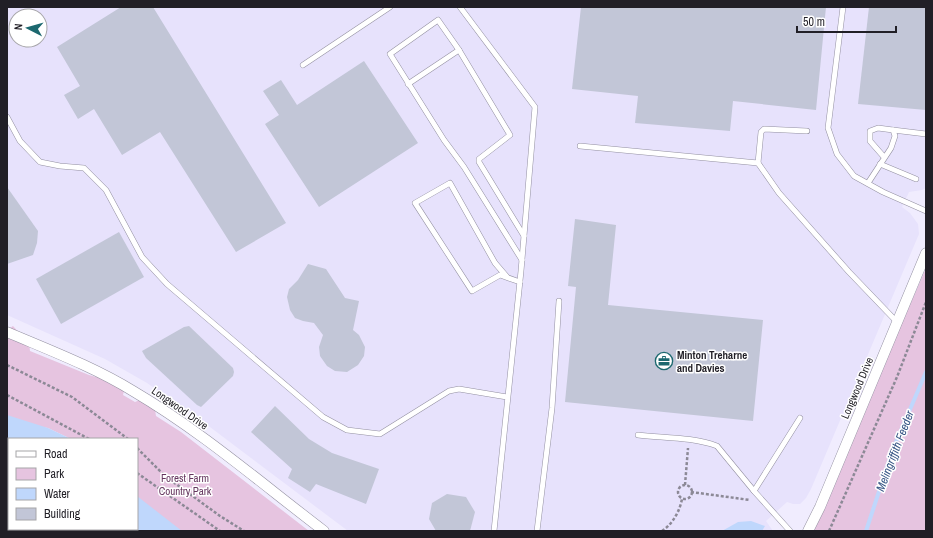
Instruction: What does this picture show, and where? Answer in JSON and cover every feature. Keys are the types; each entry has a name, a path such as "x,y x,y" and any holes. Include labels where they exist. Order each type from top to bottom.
{"street":[{"name":"Longwood Drive","path":"808,531 820,506 926,253"},
{"name":"Longwood Drive","path":"7,332 92,369 149,401 176,418 324,531"}],"lane":[{"path":"303,65 390,7"},
{"path":"460,7 534,107 520,282 494,531"},
{"path":"843,7 828,128 837,154 854,176 926,211"},
{"path":"522,260 464,167 444,140 390,54 438,20 459,50 510,136 480,159 479,162 524,236"},
{"path":"408,84 459,50"},
{"path":"7,117 20,141 40,162 60,166 84,168 106,190 142,257 167,284 323,417 347,430 380,434 449,391 459,389 507,397"},
{"path":"884,157 870,141 870,131 878,128 926,134"},
{"path":"807,131 764,129 761,132 758,164 779,193 849,272 897,322"},
{"path":"868,183 891,148 895,136 893,130"},
{"path":"580,146 758,164"},
{"path":"880,164 916,179"},
{"path":"507,277 495,263 450,183 415,203 472,291 500,275 520,282"},
{"path":"537,531 552,408 559,301"},
{"path":"754,491 800,418"},
{"path":"638,435 689,440 717,446 754,491 790,531"}],"path":[{"path":"829,531 897,377 926,302"},
{"path":"7,364 72,397 127,438"},
{"path":"7,395 87,438"},
{"path":"685,485 689,440"},
{"path":"138,449 165,476 220,516 244,531"},
{"path":"138,473 220,531"},
{"path":"685,485 690,487 692,492"},
{"path":"662,531 681,508 682,498 679,496 678,490 681,486 685,485"},
{"path":"682,498 687,499 690,497 692,492"},
{"path":"692,492 763,501"}],"shaded area":[{"path":"7,7 926,7 926,188 909,192 902,207 910,213 918,224 919,234 811,489 806,498 800,504 787,502 766,521 773,531 348,531 198,418 147,383 105,359 7,315"}],"green space":[{"path":"926,268 926,531 806,531 875,385"},
{"name":"Forest Farm Country Park","path":"13,326 29,344 30,351 96,377 107,373 124,391 123,395 135,402 140,400 155,410 156,416 181,432 309,531 163,531 138,513 138,438 69,438 48,428 41,427 7,435 7,330"},
{"path":"7,485 8,530 77,531 7,531"}],"water":[{"path":"7,415 48,428 69,438 8,438 7,495"},
{"path":"138,497 182,531 62,530 138,530"},
{"path":"751,521 765,526 762,531 722,531 738,522"}],"building":[{"path":"121,7 153,7 286,223 236,252 160,132 122,155 94,109 78,119 64,95 80,86 57,47"},
{"path":"581,7 826,7 816,110 733,101 730,131 635,123 638,96 572,89"},
{"path":"869,7 926,7 926,110 858,104"},
{"path":"364,61 418,143 319,207 265,124 279,115 263,91 281,80 297,105"},
{"path":"7,187 38,231 37,243 33,255 7,264"},
{"name":"Minton Treharne and Davies","path":"575,219 616,225 608,305 763,320 753,421 565,402 576,287 568,286"},
{"path":"119,232 144,277 61,324 36,279"},
{"path":"308,264 326,269 345,298 359,301 353,330 359,335 365,347 364,356 358,365 347,372 335,371 327,366 320,356 319,347 323,335 314,323 295,318 290,310 287,297 289,289 298,280"},
{"path":"189,326 233,368 234,372 233,376 201,407 146,358 142,351 184,327"},
{"path":"275,406 309,439 332,453 379,469 366,504 316,484 310,492 288,478 292,469 251,432"},
{"path":"447,494 466,497 475,512 470,531 436,531 429,519 432,503"}],"waterway":[{"name":"Melingriffith Feeder","path":"866,531 893,449 926,372"}],"place":[{"name":"Minton Treharne and Davies","path":"664,361"}]}
